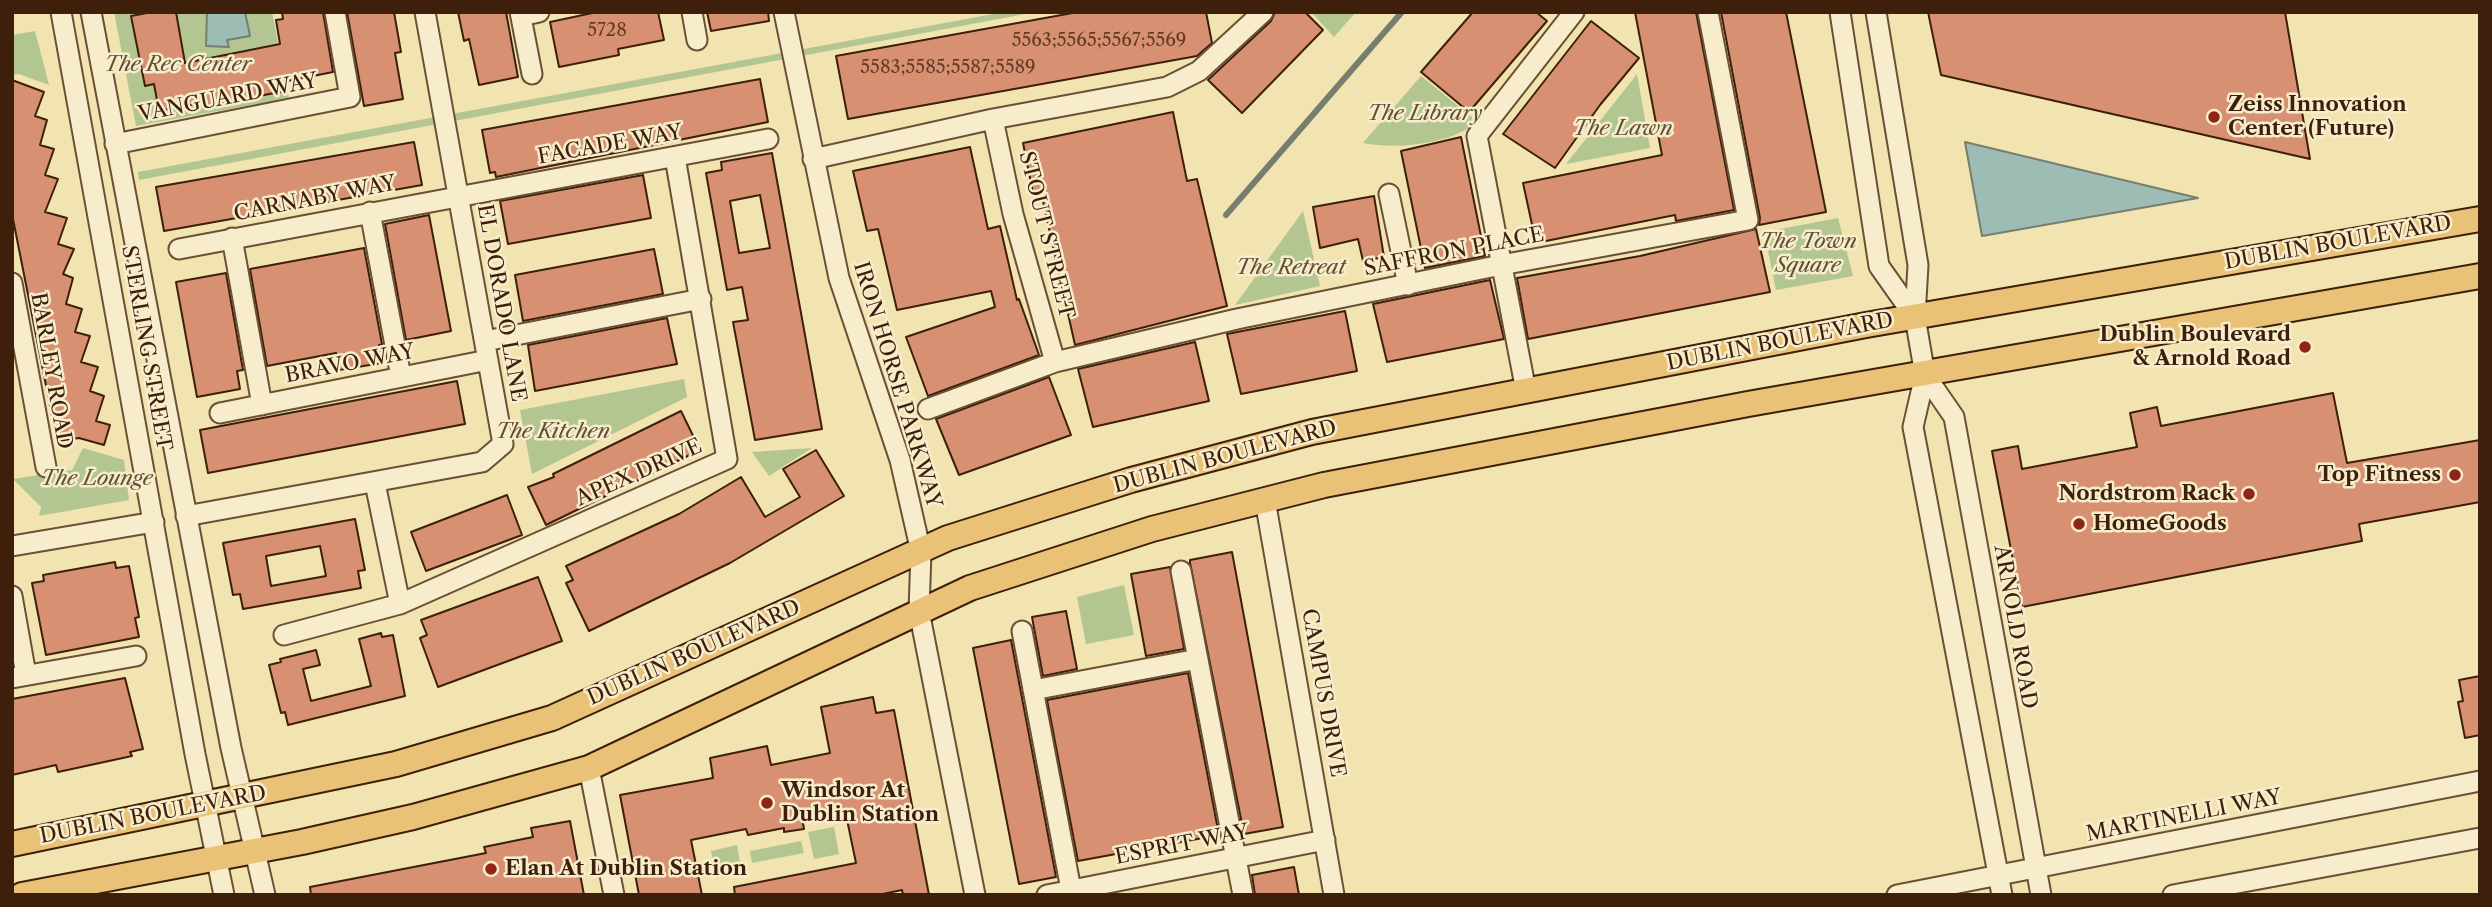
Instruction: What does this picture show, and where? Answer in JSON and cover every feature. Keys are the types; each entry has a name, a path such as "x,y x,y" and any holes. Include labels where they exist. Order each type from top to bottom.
{"main road":[{"name":"DUBLIN BOULEVARD","path":"12,844 396,764 552,718 958,535 1144,476 1312,432 1916,317 2480,219"},
{"path":"22,895 413,817 589,768 970,588 1152,530 1324,485 1748,404 2480,276"}],"street":[{"name":"STERLING STREET","path":"61,12 224,895"},
{"name":"STERLING STREET","path":"91,12 186,516 265,895"},
{"name":"VANGUARD WAY","path":"115,144 350,97 335,12"},
{"name":"EL DORADO LANE","path":"186,516 482,462 503,444 425,12"},
{"path":"692,12 697,40"},
{"name":"IRON HORSE PARKWAY","path":"784,12 839,278 900,460 922,552 919,611 975,895"},
{"path":"813,159 993,119 1167,88 1199,71 1262,12"},
{"name":"SAFFRON PLACE","path":"928,409 1055,362 1237,318 1501,265 1748,220 1708,12"},
{"name":"ARNOLD ROAD","path":"1840,12 1879,266 1916,317"},
{"name":"ARNOLD ROAD","path":"1876,12 1918,265 1916,317 1925,375 1913,427 2001,885"},
{"path":"527,13 532,74"},
{"path":"1526,391 1477,136 1573,13"},
{"name":"STOUT STREET","path":"993,119 1013,214 1055,362"},
{"name":"FACADE WAY","path":"459,194 768,139"},
{"name":"APEX DRIVE","path":"284,635 400,604 727,459 675,157"},
{"name":"CARNABY WAY","path":"179,248 459,194"},
{"path":"1389,194 1408,285"},
{"path":"370,212 401,377"},
{"path":"232,238 262,405"},
{"name":"BARLEY ROAD","path":"12,284 18,351 46,467"},
{"name":"BRAVO WAY","path":"220,413 401,377 487,350 701,299"},
{"name":"ARNOLD ROAD","path":"1925,375 1954,417 2041,895"},
{"path":"375,483 400,604"},
{"name":"CAMPUS DRIVE","path":"1265,500 1334,895"},
{"path":"12,546 154,522"},
{"path":"1181,571 1243,895"},
{"path":"12,596 19,677 136,656"},
{"path":"1022,631 1072,892"},
{"path":"1033,690 1198,659"},
{"path":"589,768 614,895"},
{"name":"MARTINELLI WAY","path":"1897,895 2001,885 2037,868 2480,781"},
{"path":"2173,895 2480,838"},
{"name":"ESPRIT WAY","path":"1047,895 1325,840"}],"green space":[{"name":"The Rec Center","path":"114,12 272,12 289,98 136,126"},
{"path":"1004,12 1036,12 139,180 138,172"},
{"path":"1311,12 1356,12 1334,37"},
{"path":"35,31 49,85 19,74 12,75 12,35"},
{"name":"The Lawn","path":"1637,74 1650,148 1566,164"},
{"name":"The Library","path":"1421,76 1478,122 1453,136 1423,143 1392,146 1363,143"},
{"name":"The Retreat","path":"1303,211 1320,286 1235,305"},
{"name":"The Town Square","path":"1838,218 1853,276 1776,290 1764,232"},
{"name":"The Kitchen","path":"684,379 687,397 532,474 520,410"},
{"name":"The Lounge","path":"83,448 124,460 129,500 39,516 41,507 13,479 72,470"},
{"path":"812,448 769,476 752,452"},
{"path":"1124,585 1134,635 1086,644 1077,597"},
{"path":"834,827 839,854 814,859 808,832"},
{"path":"801,841 804,853 752,863 750,851"},
{"path":"737,845 742,873 716,878 711,851"}],"water":[{"path":"207,12 245,12 250,36 227,40 229,47 206,46"},
{"path":"1965,142 2198,198 1982,236"}],"building":[{"path":"152,12 176,12 185,63 280,44 276,20 283,19 282,12 323,12 333,72 283,82 285,91 207,106 206,102 159,111 154,84 145,86 131,16"},
{"path":"347,12 394,12 401,52 395,53 403,99 364,106"},
{"path":"458,12 506,12 518,77 479,85 469,39 464,41"},
{"path":"597,12 658,12 664,40 618,49 619,55 559,67 550,22"},
{"path":"707,12 768,12 769,21 711,31"},
{"path":"1078,12 1206,12 1212,43 1197,56 848,119 836,56"},
{"path":"1275,12 1305,12 1323,30 1242,113 1208,80 1271,21"},
{"path":"1473,12 1536,12 1547,21 1469,112 1421,72"},
{"path":"1635,12 1696,12 1734,210 1676,221 1675,215 1536,243 1523,183 1662,155"},
{"path":"1721,12 1786,12 1826,212 1759,225 1760,218"},
{"name":"Zeiss Innovation Center (Future)","path":"1928,12 2285,12 2310,159 1941,75"},
{"path":"1591,21 1639,58 1600,105 1555,168 1503,134"},
{"path":"760,79 768,122 496,177 495,172 490,173 482,130"},
{"path":"12,80 44,92 35,116 47,120 40,145 54,149 45,175 58,179 45,212 67,218 58,244 74,249 63,274 73,278 66,304 82,309 75,332 90,336 81,362 98,367 90,391 104,396 96,421 110,425 104,445 79,438 57,441 12,214"},
{"path":"1173,112 1187,181 1197,179 1227,306 1075,345 1042,197 1034,198 1023,143"},
{"path":"1461,137 1485,256 1425,268 1401,151"},
{"path":"414,142 422,185 164,231 156,187"},
{"path":"970,147 988,229 1000,226 1017,300 1019,299 1039,355 928,396 906,337 995,307 991,291 897,310 878,229 867,231 853,171"},
{"path":"772,153 822,429 755,440 733,322 748,320 742,287 727,290 706,173 722,170 721,162","holes":["760,195 770,248 739,253 730,201"]},
{"path":"643,175 651,218 508,244 500,201"},
{"path":"1374,196 1384,257 1363,261 1358,239 1320,248 1313,207"},
{"path":"429,215 451,331 406,340 385,224"},
{"path":"1756,229 1770,292 1528,339 1517,278 1640,256"},
{"path":"364,248 382,344 379,345 382,363 339,370 336,353 267,366 250,269"},
{"path":"654,249 663,294 523,321 515,275"},
{"path":"226,273 243,370 237,371 240,389 197,397 176,282"},
{"path":"1490,280 1504,339 1387,362 1373,304"},
{"path":"1345,311 1357,371 1241,394 1227,334"},
{"path":"667,318 677,364 535,391 528,345"},
{"path":"1195,342 1209,401 1093,427 1078,369"},
{"path":"1049,377 1071,435 959,475 936,419"},
{"path":"457,381 465,424 208,473 200,430"},
{"path":"2333,393 2347,463 2480,440 2480,502 2359,524 2362,541 2022,607 1992,451 2018,446 2022,469 2137,447 2130,413 2157,407 2161,426"},
{"path":"681,411 700,450 546,525 528,487 554,477 553,474"},
{"path":"816,450 844,496 730,563 589,631 566,583 573,580 566,566 679,514 741,477 765,517 800,497 783,469"},
{"path":"507,495 522,535 426,571 411,532"},
{"path":"355,519 365,570 358,571 361,588 243,609 240,594 233,595 223,543","holes":["320,546 326,576 271,586 266,556"]},
{"path":"1232,552 1283,827 1244,834 1190,563 1190,560"},
{"path":"115,562 116,568 129,566 139,617 135,618 139,637 46,655 32,583 44,581 43,575"},
{"path":"1170,567 1184,649 1146,656 1131,574"},
{"path":"538,577 562,641 438,687 420,638 427,635 421,620"},
{"path":"1066,611 1077,669 1043,676 1032,617"},
{"path":"381,633 382,637 393,635 405,696 288,725 285,712 281,713 269,665 281,662 280,659 316,650 320,665 303,669 311,701 371,686 359,639"},
{"path":"1011,640 1056,877 1019,884 973,648"},
{"path":"1188,673 1219,835 1078,861 1047,700"},
{"path":"2480,676 2480,735 2465,738 2458,702 2463,701 2459,680"},
{"path":"125,678 143,749 130,752 132,756 58,772 56,765 12,775 12,699"},
{"name":"Windsor At Dublin Station","path":"873,697 876,713 894,710 929,895 903,895 902,890 878,895 735,895 734,887 856,863 845,810 802,818 804,829 784,832 784,828 748,835 746,829 691,840 702,895 639,895 620,795 713,778 710,758 767,746 771,765 830,753 821,707"},
{"name":"Elan At Dublin Station","path":"570,821 584,895 311,895 310,887 486,853 484,847 533,837 531,828"},
{"path":"1294,867 1299,895 1255,895 1252,875"}],"waterway":[{"path":"1226,215 1402,12"}],"place":[{"name":"Zeiss Innovation Center (Future)","path":"2214,117"},
{"name":"Dublin Boulevard & Arnold Road","path":"2305,347"},
{"name":"Top Fitness","path":"2455,475"},
{"name":"Nordstrom Rack","path":"2249,494"},
{"name":"HomeGoods","path":"2079,524"},
{"name":"Windsor At Dublin Station","path":"767,803"},
{"name":"Elan At Dublin Station","path":"491,869"}]}
